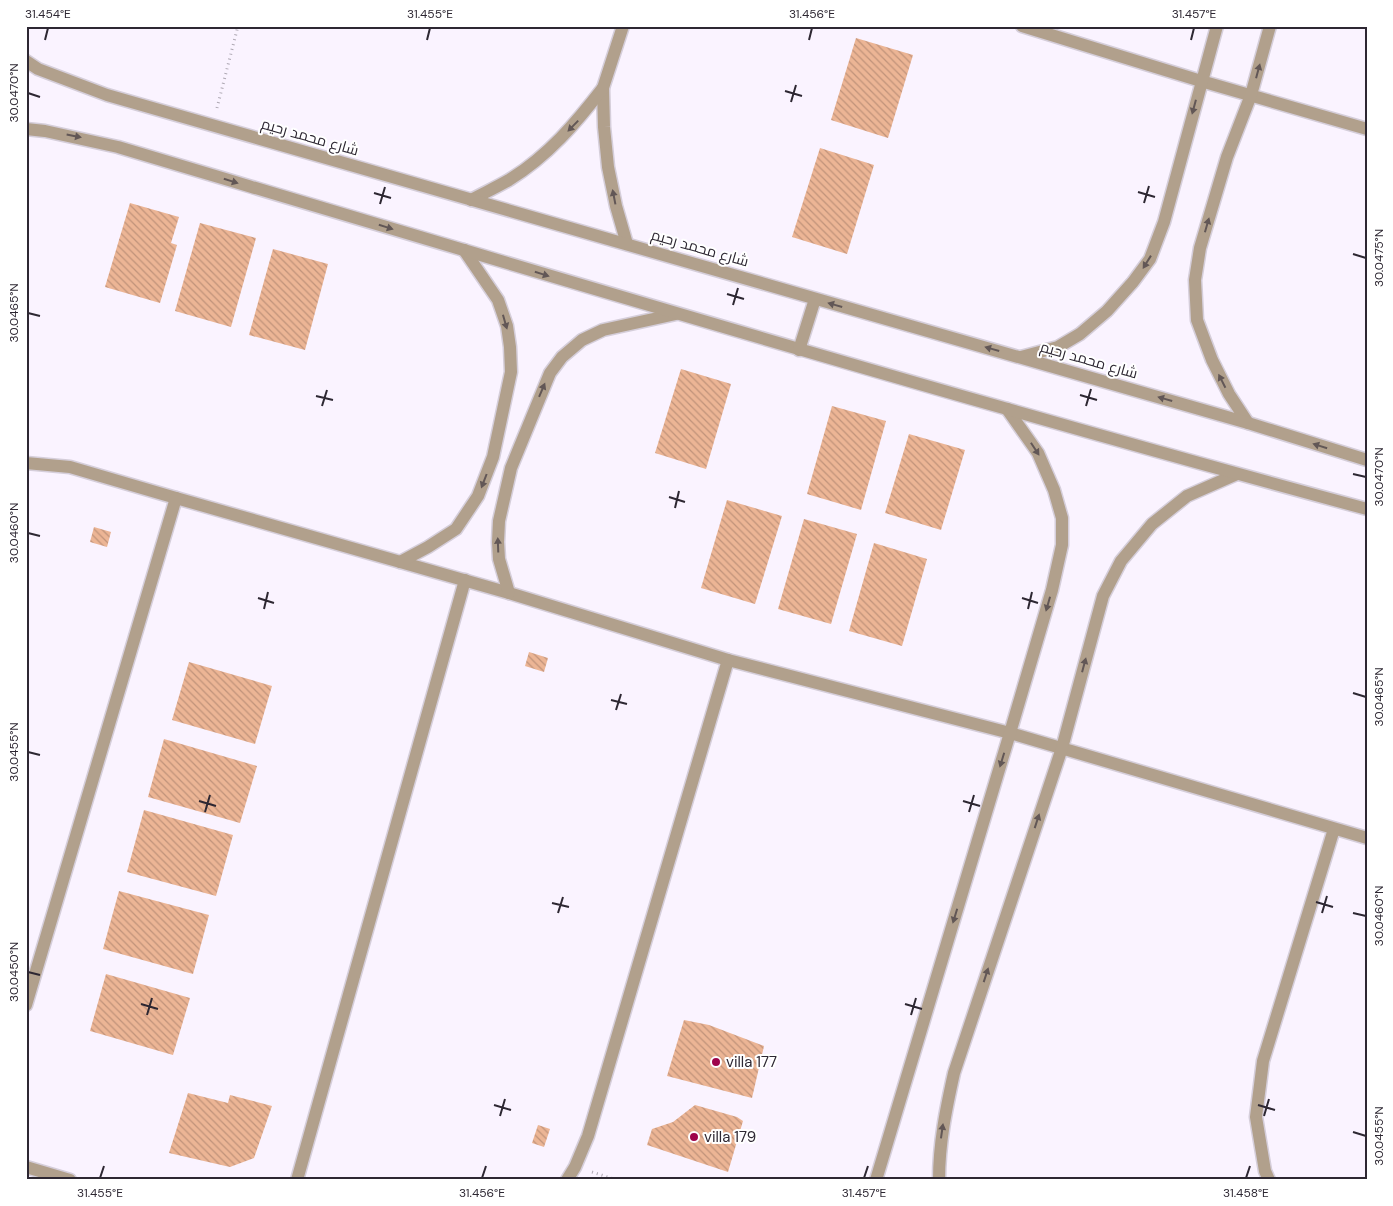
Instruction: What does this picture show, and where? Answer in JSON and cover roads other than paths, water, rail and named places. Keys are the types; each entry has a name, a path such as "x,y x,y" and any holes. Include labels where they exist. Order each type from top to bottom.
{"street":[{"path":"623,26 603,88 608,167 616,206 627,244"},
{"path":"1022,26 1367,129"},
{"path":"1022,357 1058,348 1080,334 1107,311 1133,282 1150,259 1164,222 1217,26"},
{"path":"1248,423 1229,394 1212,360 1197,320 1195,280 1200,248 1227,157 1251,95 1270,26"},
{"name":"شارع محمد رحيم","path":"26,61 38,69 107,95 1022,357 1367,460"},
{"path":"471,200 510,179 545,153 576,123 603,88"},
{"path":"26,129 45,130 118,147 799,350 1367,509"},
{"path":"400,562 428,547 456,528 478,496 493,457 511,372 507,326 498,300 464,250"},
{"path":"799,350 815,299"},
{"path":"509,592 499,559 499,521 511,468 550,373 562,357 582,340 603,330 676,314"},
{"path":"876,1180 1052,590 1062,545 1062,518 1054,490 1038,453 1007,409"},
{"path":"26,463 70,466 176,498 509,592 728,660 1010,733 1367,838"},
{"path":"939,1180 939,1152 954,1073 1062,748 1103,596 1121,561 1152,524 1187,496 1237,474"},
{"path":"26,1005 176,498"},
{"path":"297,1180 464,580"},
{"path":"566,1180 575,1167 590,1127 728,660"},
{"path":"1269,1180 1265,1172 1256,1116 1263,1061 1334,828"},
{"path":"26,1167 70,1180"}],"place":[{"name":"villa 177","path":"716,1062"},
{"name":"villa 179","path":"694,1137"}]}
